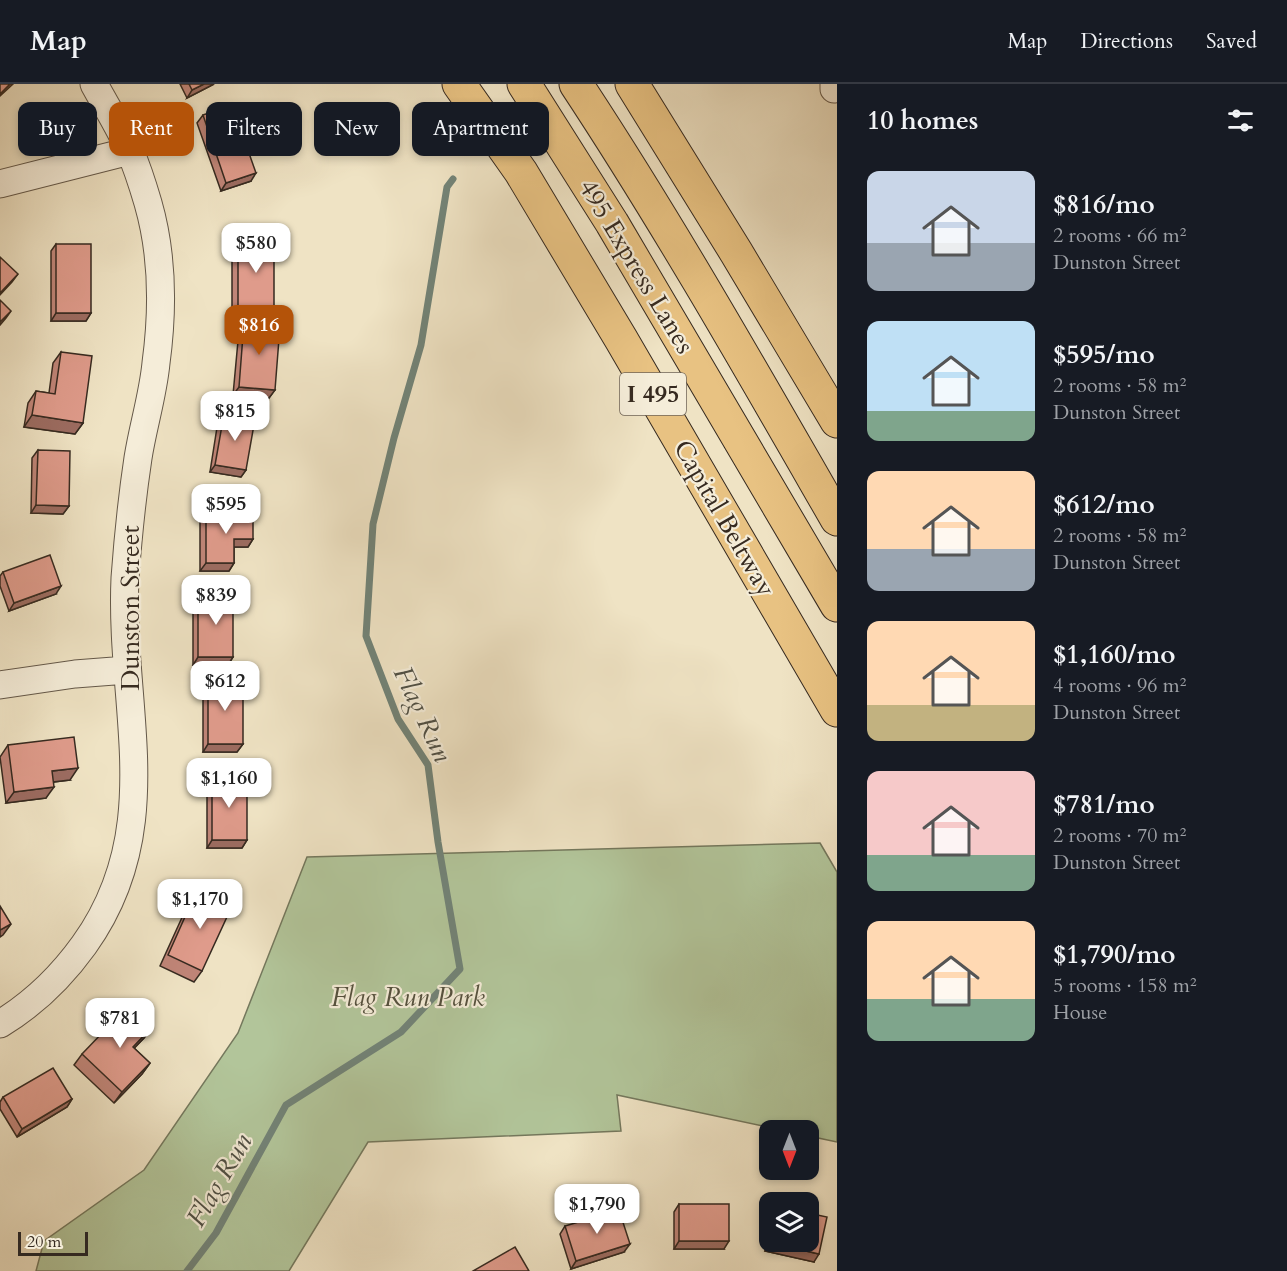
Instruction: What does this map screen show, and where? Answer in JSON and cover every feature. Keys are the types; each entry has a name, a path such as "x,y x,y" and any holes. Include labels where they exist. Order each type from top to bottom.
{"highway":[{"name":"Capital Beltway","path":"459,84 520,172 621,339 837,710"},
{"name":"495 Express Lanes","path":"524,84 618,233 837,605"},
{"name":"495 Express Lanes","path":"576,84 728,328 837,519"},
{"path":"632,84 837,421"}],"street":[{"name":"Dunston Street","path":"94,84 109,112"},
{"path":"0,184 110,156"},
{"name":"Dunston Street","path":"0,1024 36,999 76,956 93,933 117,885 130,837 134,808 134,763 127,670 125,581 129,525 156,365 161,307 159,262 148,205 132,156"},
{"path":"0,685 75,674 127,670"}],"green space":[{"name":"Flag Run Park","path":"820,843 837,872 837,1142 819,1138 819,1120 759,1120 759,1125 617,1095 621,1131 368,1142 289,1271 36,1271 44,1241 144,1170 238,1033 307,857"}],"building":[{"path":"0,84 10,84 0,94"},
{"path":"189,84 204,84 192,90"},
{"path":"217,156 250,156 256,173 226,183"},
{"path":"238,242 274,242 274,306 238,306"},
{"path":"56,244 91,244 91,313 56,313"},
{"path":"0,257 18,274 0,293"},
{"path":"0,300 11,311 0,322"},
{"path":"244,322 280,326 275,390 239,387"},
{"path":"61,352 92,356 83,423 32,415 36,391 55,394"},
{"path":"224,414 255,419 246,470 215,465"},
{"path":"38,450 70,451 69,506 36,505"},
{"path":"206,513 253,513 253,539 234,539 234,563 206,563"},
{"path":"50,555 61,586 14,603 3,572"},
{"path":"198,595 233,595 233,657 198,657"},
{"path":"208,681 243,681 243,744 208,744"},
{"path":"74,737 78,768 52,771 54,787 14,792 8,745"},
{"path":"212,778 247,778 247,840 212,840"},
{"path":"197,890 232,906 202,971 168,955"},
{"path":"0,906 11,924 0,930"},
{"path":"129,1005 152,1027 133,1047 150,1063 122,1092 82,1054"},
{"path":"53,1068 72,1099 22,1129 3,1097"},
{"path":"679,1204 729,1204 729,1241 679,1241"},
{"path":"619,1210 630,1244 576,1261 565,1226"},
{"path":"819,1215 827,1217 819,1254 810,1252 819,1252"},
{"path":"515,1247 529,1271 473,1271"}],"waterway":[{"name":"Flag Run","path":"187,1271 216,1233 286,1105 401,1032 460,969 438,842 428,765 398,719 366,636 373,524 394,438 421,345 447,187 453,179"}]}
